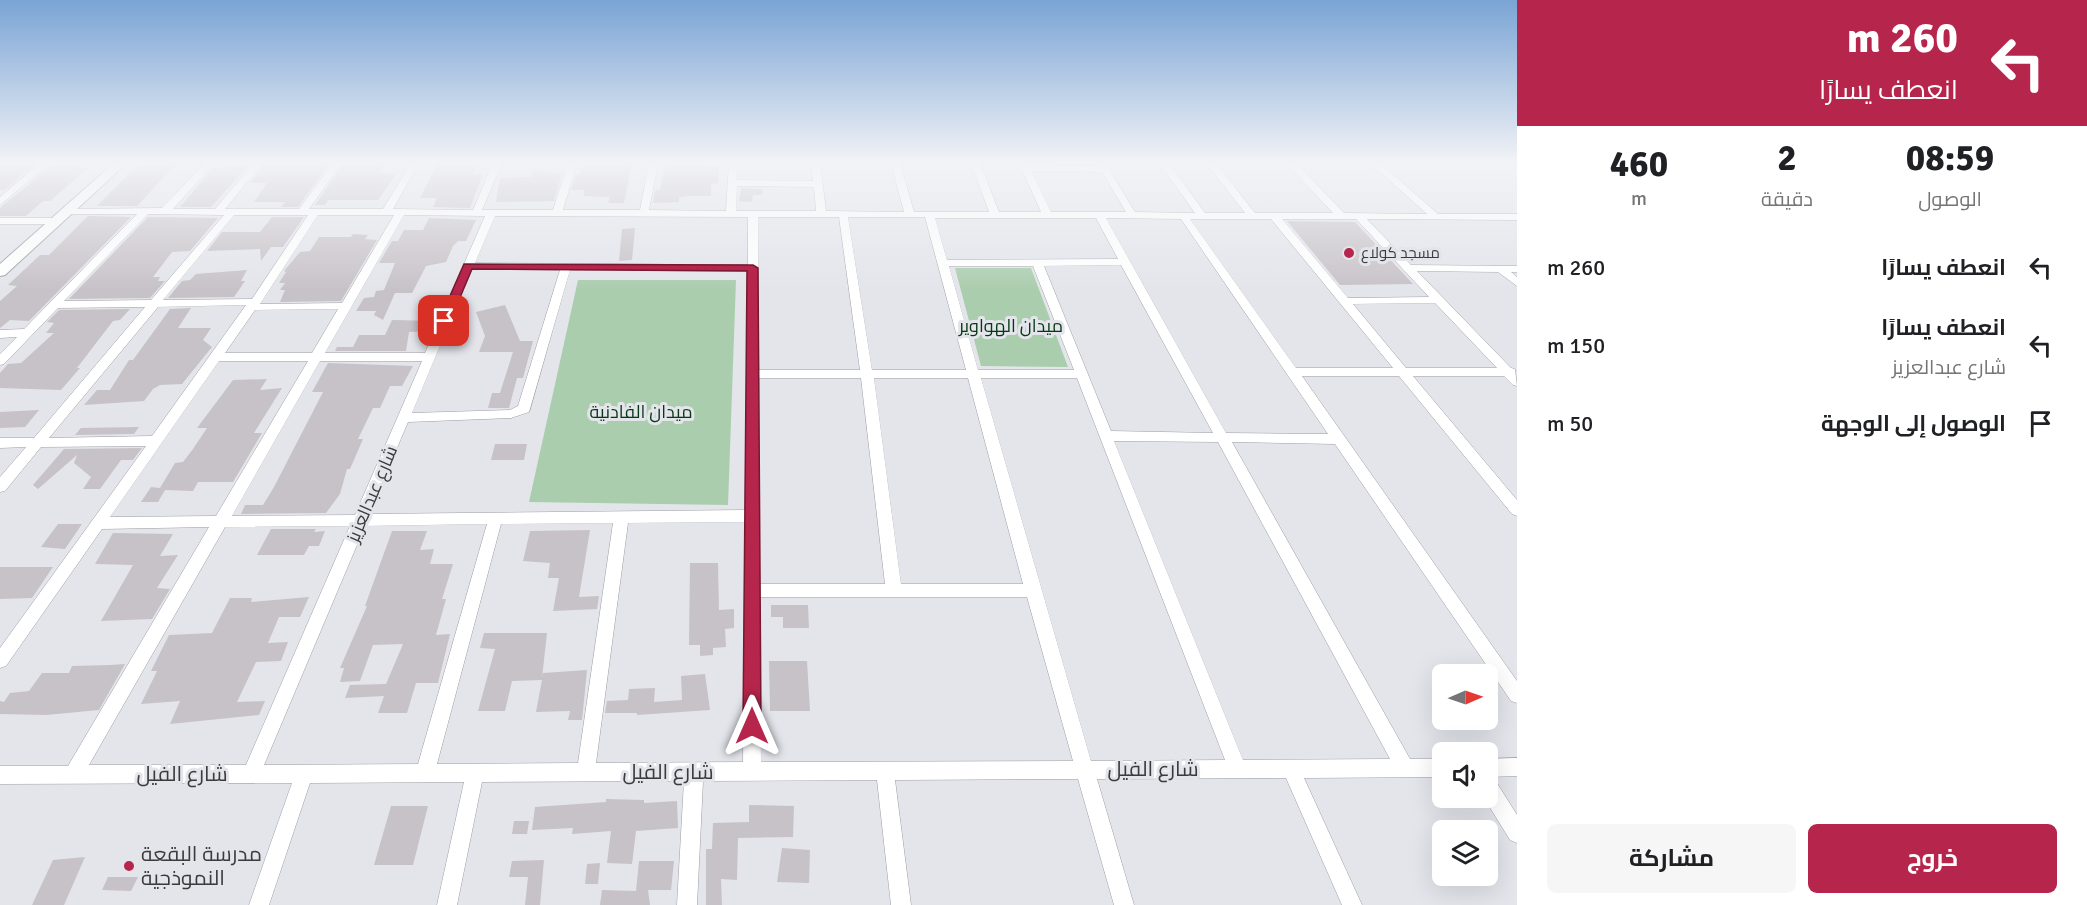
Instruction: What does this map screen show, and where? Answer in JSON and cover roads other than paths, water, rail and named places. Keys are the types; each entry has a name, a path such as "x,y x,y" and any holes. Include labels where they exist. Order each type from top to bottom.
{"street":[{"path":"0,272 73,205"},
{"path":"164,212 170,205"},
{"path":"217,212 223,205"},
{"path":"0,661 253,305 312,205"},
{"path":"73,775 345,306 396,205"},
{"path":"476,213 479,205"},
{"path":"557,213 559,205"},
{"path":"644,213 646,205"},
{"path":"731,205 731,213"},
{"path":"820,205 821,214"},
{"path":"908,205 910,214"},
{"path":"991,205 995,215"},
{"path":"1043,205 1047,215"},
{"path":"1126,205 1132,215"},
{"path":"1195,205 1202,215"},
{"path":"1244,205 1252,216"},
{"path":"1331,205 1341,216"},
{"path":"1423,205 1435,216"},
{"path":"67,211 1517,217"},
{"path":"0,361 145,212"},
{"path":"0,487 231,212"},
{"name":"شارع عبدالعزيز","path":"251,774 491,213"},
{"path":"752,771 753,214"},
{"path":"843,214 867,375 894,591"},
{"path":"929,214 1032,591 1124,905"},
{"path":"1099,215 1405,768"},
{"path":"1183,215 1517,695"},
{"path":"1274,216 1517,510"},
{"path":"1358,216 1437,300 1512,373 1517,382"},
{"path":"0,221 56,221"},
{"path":"1037,262 1237,768"},
{"path":"944,263 1123,262"},
{"path":"468,266 753,268"},
{"path":"404,418 511,414 524,409 566,267"},
{"path":"1407,268 1517,269"},
{"path":"1501,269 1517,283"},
{"path":"1344,301 1437,300"},
{"path":"54,305 153,303 345,306"},
{"path":"0,334 26,333"},
{"path":"215,357 429,357"},
{"path":"1294,372 1512,373"},
{"path":"753,374 1082,374"},
{"path":"1106,436 1340,439"},
{"path":"0,443 156,441"},
{"path":"99,523 495,521 753,516"},
{"path":"586,772 621,518"},
{"path":"425,773 495,521"},
{"path":"753,591 1032,591"},
{"name":"شارع الفيل","path":"1,778 73,775 1432,768"},
{"path":"1498,768 1517,768"},
{"path":"1291,769 1352,905"},
{"path":"885,771 901,905"},
{"path":"687,905 694,772"},
{"path":"447,905 475,773"},
{"path":"259,905 304,774"},
{"path":"1498,803 1517,832"}],"place":[{"name":"مسجد كولاع","path":"1349,253"},
{"name":"مدرسة البقعة النموذجية","path":"129,866"}],"park label":[{"name":"ميدان الهواوير","path":"1011,326"},
{"name":"ميدان الفادنية","path":"641,412"}]}
